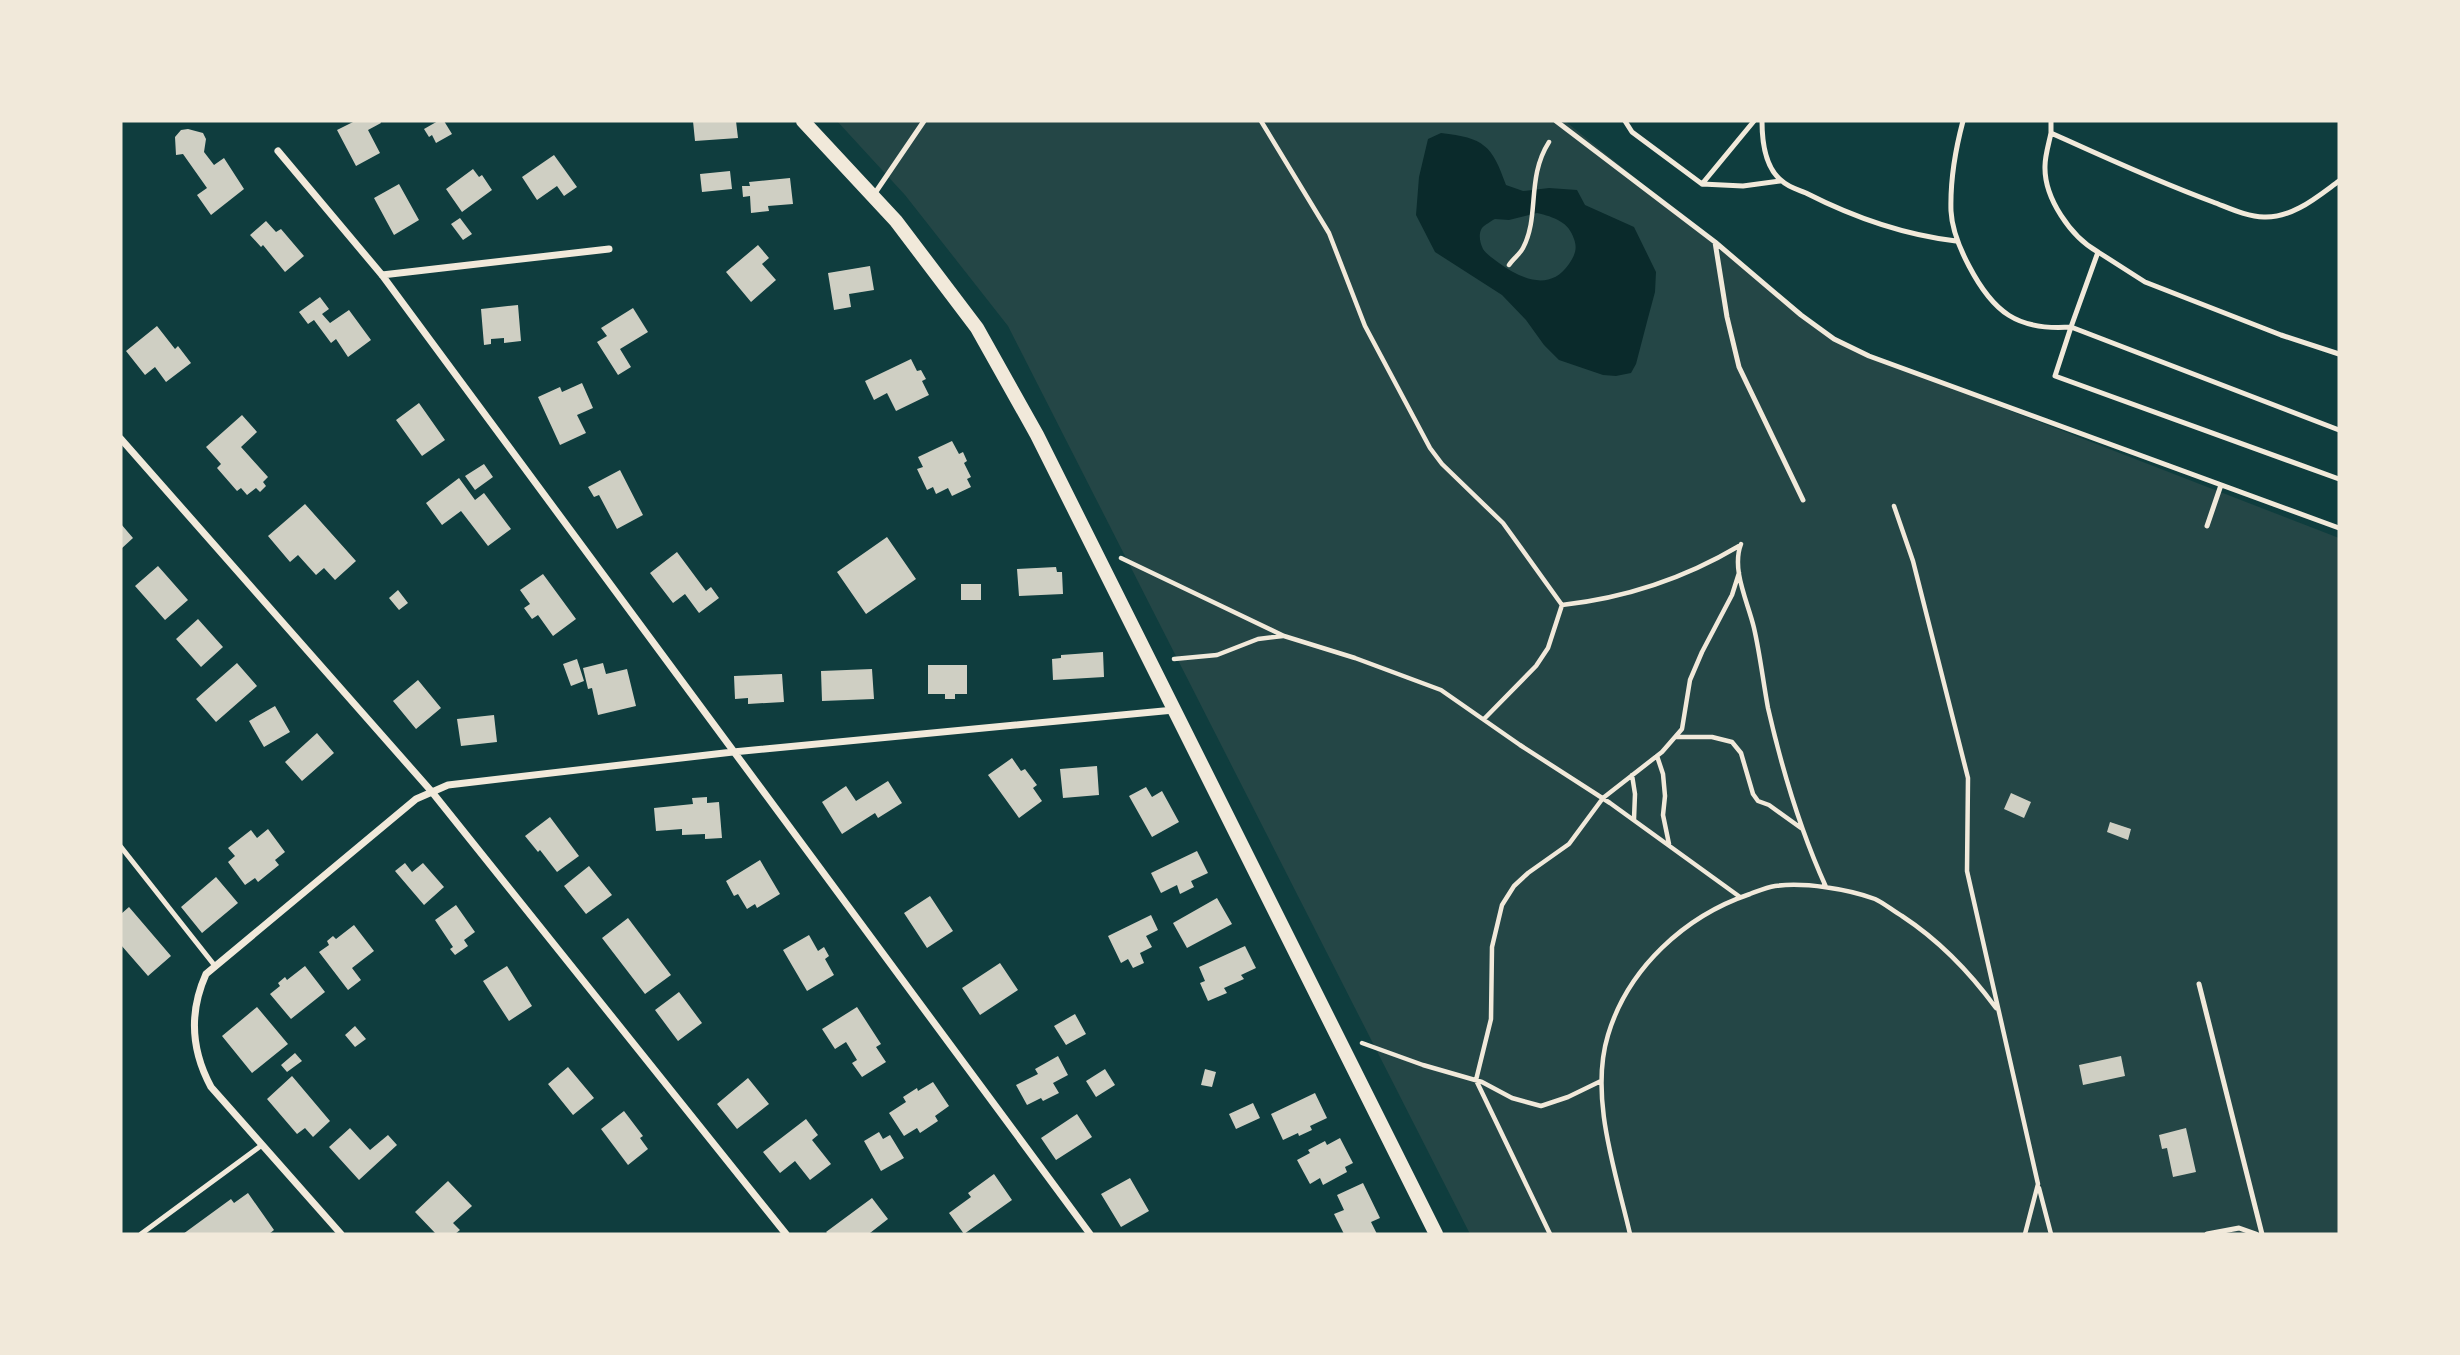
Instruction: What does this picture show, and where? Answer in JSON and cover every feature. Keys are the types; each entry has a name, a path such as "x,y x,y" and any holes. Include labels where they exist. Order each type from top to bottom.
{"main road":[{"path":"803,121 896,220 977,328 1037,435 1436,1234"}],"street":[{"path":"278,151 382,275 1090,1234"},
{"path":"382,275 608,249"},
{"path":"121,439 432,792 786,1234"},
{"path":"341,1234 211,1087 198,1060 194,1031 196,1001 206,974 416,799 448,785 733,752 1175,710"}],"lane":[{"path":"873,196 925,121"},
{"path":"1556,121 1715,242 1801,315 1834,339 1869,356 2339,528"},
{"path":"1625,121 1632,132 1702,184 1743,186 1780,181 1835,208 1928,237 1956,241"},
{"path":"1702,184 1754,121"},
{"path":"1762,121 1762,142 1780,181"},
{"path":"1963,121 1952,164 1951,213 1956,241 1980,287 1996,307 2013,318 2032,324 2054,328 2071,327 2339,430"},
{"path":"2051,121 2044,167 2052,198 2066,225 2081,243 2145,282 2281,335 2339,354"},
{"path":"2051,133 2180,190 2244,214 2263,218 2282,215 2306,205 2339,181"},
{"path":"1715,242 1727,317 1739,367 1803,500"},
{"path":"2098,252 2055,376 2339,479"},
{"path":"2207,526 2221,485"},
{"path":"121,847 215,966"},
{"path":"2199,984 2262,1234"},
{"path":"141,1234 261,1145"},
{"path":"2207,1234 2239,1228 2256,1234"}],"path":[{"path":"1261,121 1329,233 1365,326 1430,448 1442,464 1503,523 1562,605"},
{"path":"1509,265 1522,248 1531,218 1539,158 1549,142"},
{"path":"1894,506 1913,561 1968,778 1967,871 2051,1234"},
{"path":"1562,605 1620,596 1646,588 1719,558 1741,544 1737,554 1739,573 1754,628 1769,709 1801,828 1826,888"},
{"path":"1121,558 1284,636 1355,658 1441,690 1603,798 1740,897"},
{"path":"1550,1234 1476,1080 1492,1019 1492,947 1502,905 1514,886 1528,873 1569,844 1603,798 1657,756 1682,729 1690,680 1732,595 1739,573"},
{"path":"1484,719 1536,666 1548,648 1562,605"},
{"path":"1174,659 1217,655 1258,639 1284,636"},
{"path":"1675,737 1712,737 1732,742 1741,752 1753,794 1758,801 1769,805 1801,828"},
{"path":"1657,756 1663,774 1663,815 1669,846"},
{"path":"1632,775 1635,794 1634,820"},
{"path":"1630,1234 1604,1120 1601,1081 1607,1037 1625,994 1653,957 1689,925 1728,901 1774,886 1826,888 1876,900 1929,933 1972,974 1999,1012"},
{"path":"1362,1043 1476,1080 1512,1098 1541,1105 1568,1097 1601,1081"},
{"path":"2025,1234 2038,1184"}],"shaded area":[{"path":"837,121 1565,121 1834,339 1869,356 2339,538 2339,1234 1470,1234 1008,326 905,195"},
{"path":"1441,133 1477,141 1491,152 1506,185 1523,191 1549,188 1577,190 1585,205 1634,227 1656,272 1655,292 1636,364 1631,373 1603,375 1559,360 1502,295 1435,252 1416,215 1419,177 1428,139","holes":["1537,213 1565,224 1572,233 1576,246 1569,264 1561,273 1544,280 1526,278 1508,269 1483,249 1480,238 1483,227 1495,219 1509,220"]}],"building":[{"path":"355,121 381,123 368,130 380,153 356,166 337,130"},
{"path":"438,121 444,121 452,134 436,143 432,135 429,137 424,129"},
{"path":"693,121 736,121 738,138 695,141"},
{"path":"181,130 203,133 206,139 204,152 214,165 224,158 244,189 211,215 197,195 207,188 183,154 176,155 175,137"},
{"path":"554,155 577,187 564,196 557,186 537,200 522,177"},
{"path":"473,169 479,177 482,175 492,190 462,212 446,189"},
{"path":"730,171 732,189 702,192 700,174"},
{"path":"790,178 793,204 768,206 769,211 751,213 750,196 743,197 742,186 750,186 749,182"},
{"path":"399,184 419,220 394,235 374,198"},
{"path":"460,218 472,234 463,240 451,224"},
{"path":"266,221 276,232 281,229 304,256 285,272 263,245 261,247 250,235"},
{"path":"758,245 769,258 762,264 776,280 751,302 726,272"},
{"path":"870,266 874,290 849,294 851,307 834,310 828,273"},
{"path":"320,297 329,309 322,314 330,323 349,310 371,340 348,357 336,339 331,343 314,320 308,324 299,312"},
{"path":"518,305 521,341 504,343 504,338 491,339 491,344 484,345 481,309"},
{"path":"633,308 648,332 620,349 631,367 618,375 597,342 607,336 601,328"},
{"path":"157,326 175,349 178,346 191,363 166,382 155,367 145,375 126,351"},
{"path":"911,359 917,371 921,370 926,379 922,381 929,395 896,411 887,393 874,400 865,381"},
{"path":"582,383 593,408 577,415 586,433 560,445 538,397 560,387 562,392"},
{"path":"419,403 445,440 422,456 396,420"},
{"path":"242,415 257,432 241,447 268,477 263,482 266,486 260,492 256,488 247,495 241,488 237,491 217,468 221,464 206,447"},
{"path":"952,441 959,454 963,452 967,461 964,463 971,477 967,479 971,487 952,496 948,488 936,494 933,487 927,490 917,469 923,467 918,457"},
{"path":"484,464 493,477 475,490 465,476"},
{"path":"620,470 643,515 617,529 599,495 594,497 588,487"},
{"path":"459,478 475,500 484,493 511,529 488,546 461,511 442,525 426,503"},
{"path":"305,504 356,561 335,580 324,568 316,575 298,555 290,562 268,536"},
{"path":"121,524 133,538 121,549"},
{"path":"887,537 916,579 866,614 837,572"},
{"path":"677,552 706,591 711,587 719,598 699,613 685,594 673,603 650,573"},
{"path":"158,566 188,600 165,620 135,586"},
{"path":"1056,567 1057,572 1062,572 1063,594 1019,596 1017,569"},
{"path":"543,574 576,619 553,636 538,615 532,619 524,608 530,604 520,590"},
{"path":"961,584 981,584 981,600 961,600"},
{"path":"398,590 408,603 399,610 389,598"},
{"path":"198,619 223,647 201,667 176,639"},
{"path":"1103,652 1104,677 1053,680 1052,659 1061,658 1061,655"},
{"path":"577,659 584,681 571,686 563,664"},
{"path":"237,663 257,686 216,722 196,699"},
{"path":"603,663 606,674 627,669 636,706 598,715 592,688 588,689 583,668"},
{"path":"928,665 967,665 967,694 955,694 955,699 945,699 945,694 928,694"},
{"path":"872,669 874,699 822,701 821,671"},
{"path":"782,674 784,702 748,704 748,698 735,699 734,676"},
{"path":"418,680 441,708 416,729 393,701"},
{"path":"275,706 290,732 264,747 249,721"},
{"path":"494,715 497,742 461,746 457,719"},
{"path":"317,733 334,753 302,781 285,762"},
{"path":"1012,758 1021,771 1025,769 1037,785 1033,788 1042,801 1019,818 988,775"},
{"path":"1097,766 1099,795 1063,798 1060,769"},
{"path":"888,781 902,803 878,818 875,813 842,834 822,802 846,786 856,801"},
{"path":"1146,787 1152,797 1162,791 1179,822 1152,837 1129,796"},
{"path":"2011,793 2031,802 2024,818 2004,809"},
{"path":"707,797 707,803 719,802 722,838 705,839 705,834 682,835 682,829 656,831 654,808 693,804 692,798"},
{"path":"550,817 579,856 557,872 525,836"},
{"path":"2110,822 2131,829 2128,840 2107,832"},
{"path":"268,829 285,852 275,860 279,865 258,882 255,878 245,885 228,862 235,856 228,848 251,830 257,838"},
{"path":"1197,851 1208,873 1191,881 1194,887 1180,894 1177,885 1161,893 1151,873"},
{"path":"760,860 780,894 757,908 755,904 747,909 738,894 734,896 726,881"},
{"path":"405,863 412,872 423,863 444,887 424,905 395,871"},
{"path":"589,866 612,895 586,914 564,886"},
{"path":"216,877 238,903 202,933 181,907"},
{"path":"930,896 953,931 927,948 904,913"},
{"path":"1217,898 1232,924 1187,948 1173,923"},
{"path":"456,905 475,932 464,940 468,946 455,955 450,949 453,947 435,920"},
{"path":"129,907 171,956 148,976 121,945 121,914"},
{"path":"1151,915 1158,930 1146,936 1152,947 1140,953 1144,963 1133,968 1128,959 1121,963 1108,936"},
{"path":"628,918 671,975 645,994 602,938"},
{"path":"354,925 374,951 352,968 361,980 348,990 319,952 329,945 327,941 333,936 336,939"},
{"path":"809,935 818,951 824,947 829,956 825,959 834,975 807,991 783,950"},
{"path":"1245,946 1256,968 1241,975 1244,979 1224,988 1227,993 1208,1001 1200,983 1205,981 1199,967"},
{"path":"1000,963 1018,990 980,1015 962,988"},
{"path":"305,966 325,992 291,1019 270,994 280,986 278,983 285,977 287,980"},
{"path":"507,966 532,1006 509,1021 483,981"},
{"path":"679,992 702,1023 678,1041 655,1010"},
{"path":"257,1007 288,1044 252,1073 222,1036"},
{"path":"857,1007 881,1044 876,1047 886,1062 862,1077 852,1063 857,1060 846,1042 835,1049 822,1029"},
{"path":"1075,1014 1086,1034 1066,1045 1054,1026"},
{"path":"355,1026 366,1039 355,1047 345,1035"},
{"path":"295,1053 302,1061 287,1072 281,1065"},
{"path":"1058,1056 1068,1075 1053,1083 1059,1093 1027,1105 1016,1085 1038,1074 1035,1069"},
{"path":"2121,1056 2125,1076 2083,1085 2079,1065"},
{"path":"568,1067 594,1098 573,1115 548,1084"},
{"path":"1105,1069 1115,1085 1096,1097 1086,1081"},
{"path":"1205,1069 1216,1072 1212,1087 1201,1085"},
{"path":"292,1076 330,1121 313,1137 305,1128 297,1134 267,1099"},
{"path":"748,1078 769,1104 737,1129 717,1104"},
{"path":"933,1082 949,1106 935,1116 938,1121 920,1133 917,1128 904,1136 889,1113 906,1102 903,1097"},
{"path":"1315,1093 1327,1118 1310,1126 1312,1130 1283,1140 1271,1114"},
{"path":"1253,1103 1260,1118 1236,1129 1229,1114"},
{"path":"624,1111 643,1136 640,1138 648,1149 628,1165 601,1129"},
{"path":"1077,1114 1092,1137 1056,1160 1041,1138"},
{"path":"806,1119 818,1135 812,1140 831,1164 810,1180 795,1161 780,1173 763,1152"},
{"path":"350,1128 370,1150 388,1135 397,1145 359,1180 329,1147"},
{"path":"2186,1128 2196,1172 2173,1177 2167,1148 2162,1149 2159,1135"},
{"path":"879,1132 883,1139 890,1135 904,1158 881,1171 864,1141"},
{"path":"1340,1138 1353,1163 1345,1167 1347,1172 1323,1185 1320,1178 1310,1184 1297,1160 1325,1141 1327,1145"},
{"path":"994,1174 1012,1200 964,1234 949,1213 971,1197 968,1193"},
{"path":"1130,1178 1149,1211 1121,1227 1101,1194"},
{"path":"448,1181 472,1206 453,1223 460,1230 455,1234 436,1234 415,1212"},
{"path":"1363,1183 1380,1218 1371,1222 1377,1234 1344,1234 1334,1214 1344,1210 1337,1195"},
{"path":"248,1193 274,1230 269,1234 183,1234 231,1199 234,1203"},
{"path":"872,1198 888,1219 871,1234 826,1232"}]}
